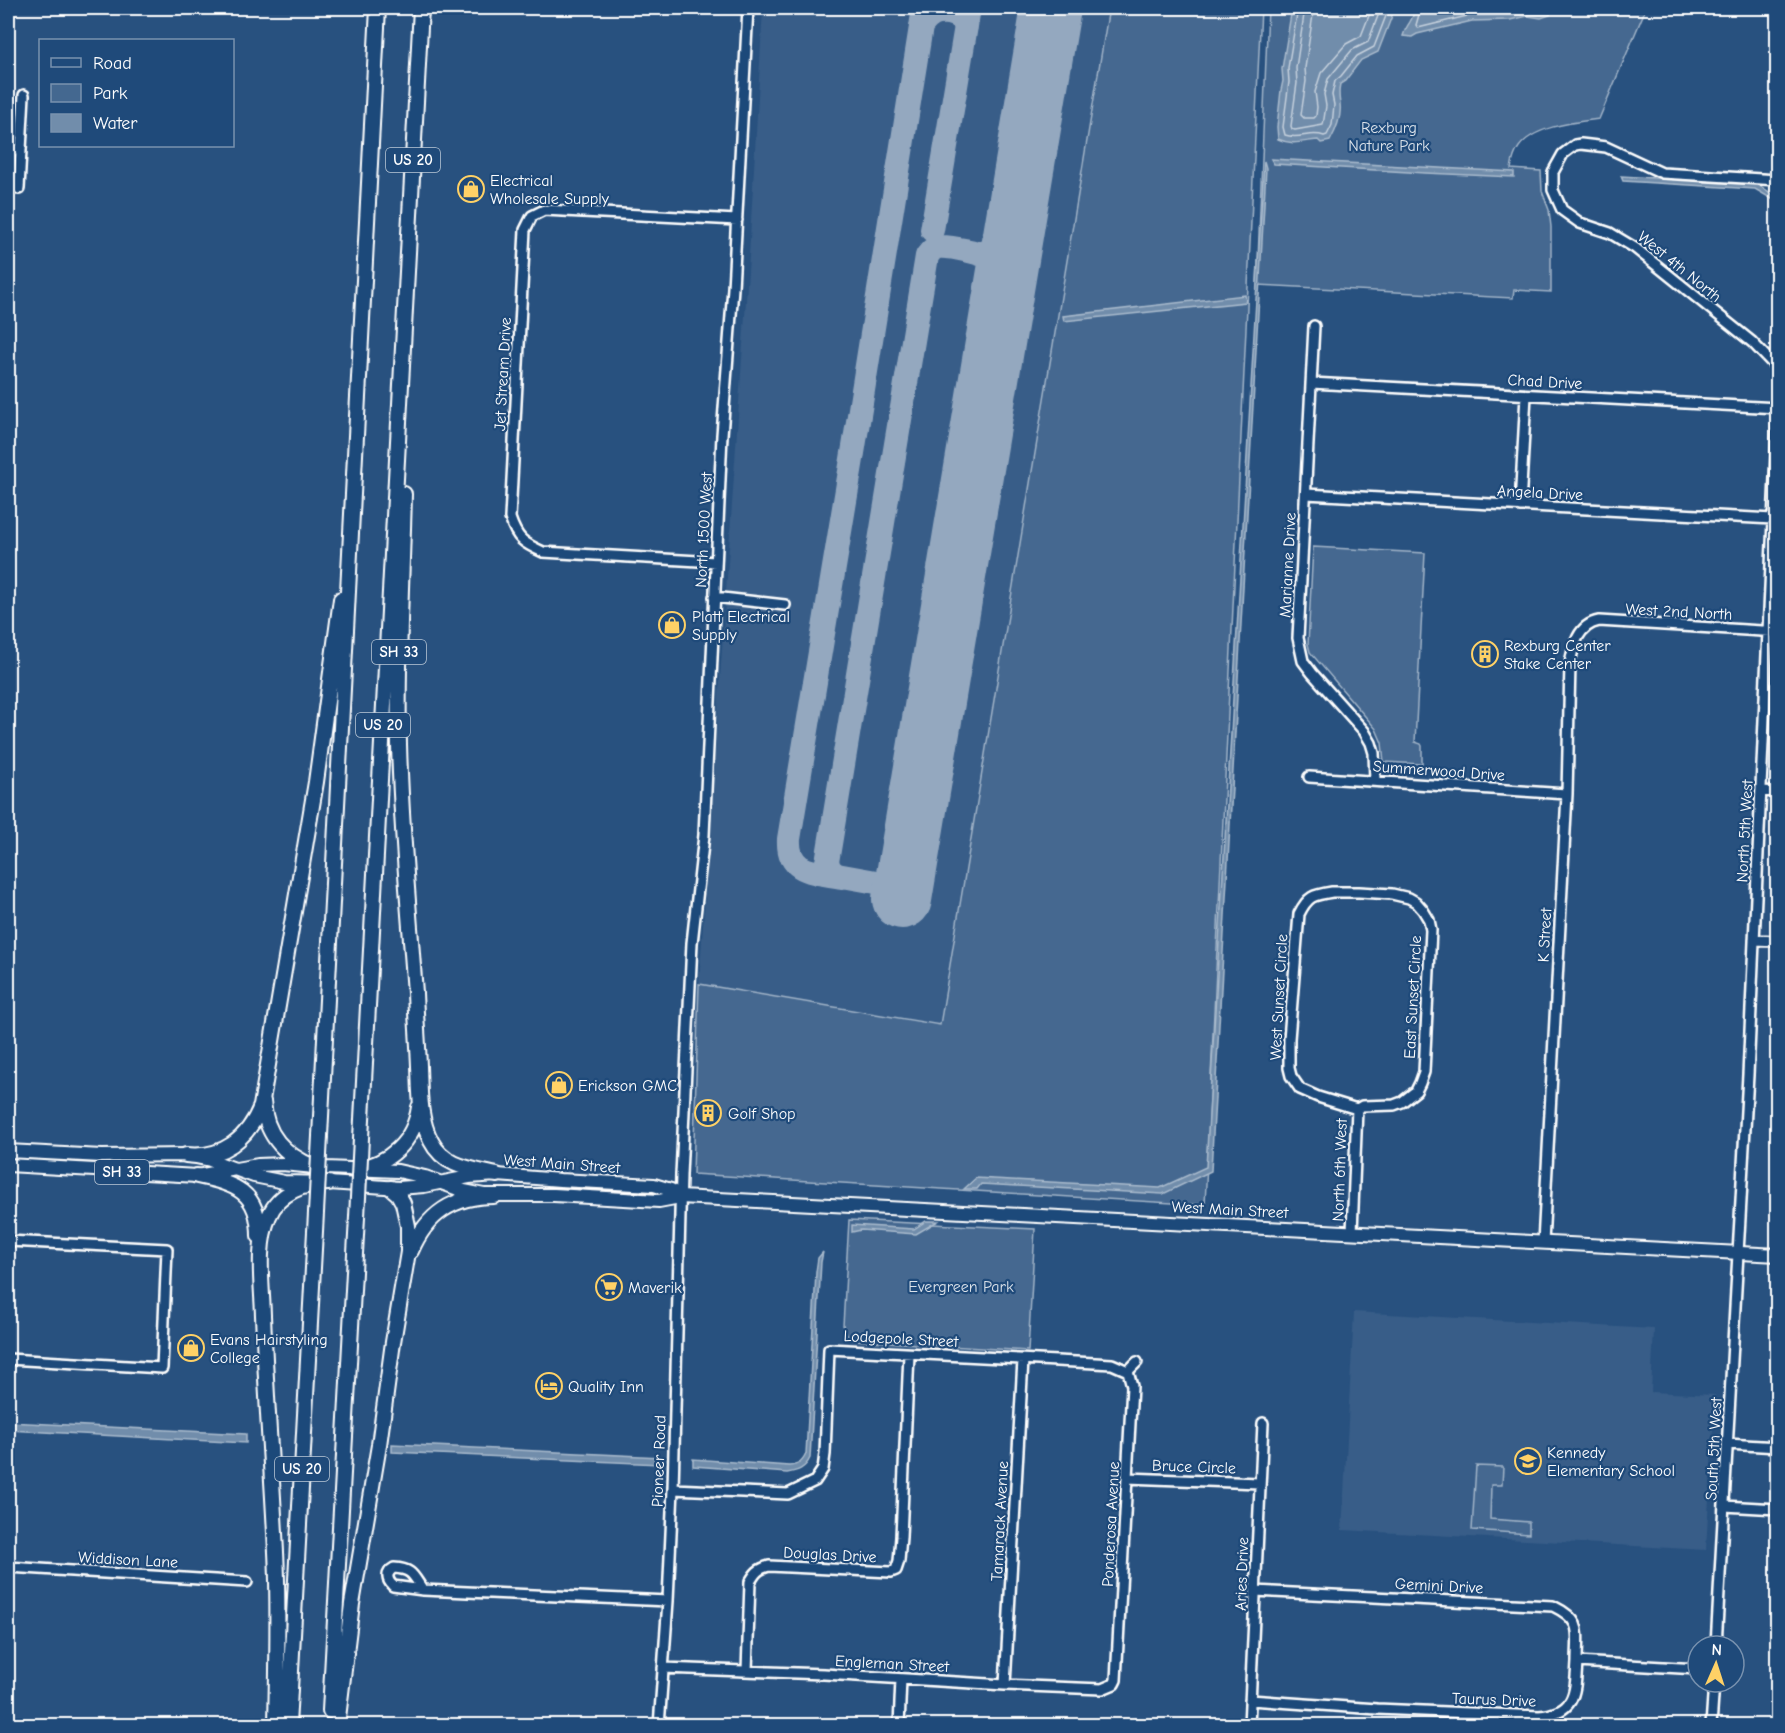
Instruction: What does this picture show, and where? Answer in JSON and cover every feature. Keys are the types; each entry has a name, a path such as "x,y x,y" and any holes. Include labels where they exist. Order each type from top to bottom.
{"highway":[{"name":"US 20","path":"288,1725 354,504 378,8"},
{"name":"US 20","path":"329,1725 421,8"},
{"name":"SH 33","path":"354,1170 378,1163 401,1148 417,1120 420,1093 399,743 405,460 405,312"},
{"name":"SH 33","path":"186,1155 212,1154 236,1143 252,1125 263,1096 316,782 354,504"},
{"path":"420,1093 425,1125 432,1143 440,1153 459,1166 497,1174"},
{"path":"263,1096 267,1123 276,1142 290,1155 314,1167"},
{"path":"197,1176 233,1185 250,1201 258,1221 277,1581 276,1725"},
{"path":"261,1265 266,1224 277,1202 289,1192 304,1186 329,1183"},
{"path":"336,1725 350,1614 379,1445 409,1239 406,1214 401,1198 391,1188"},
{"path":"406,1264 420,1233 442,1209 473,1197 494,1196"}],"main road":[{"name":"West Main Street","path":"8,1151 102,1156 186,1155 210,1160 274,1181 391,1188 497,1174 654,1185 671,1190 680,1197"},
{"name":"West Main Street","path":"8,1165 197,1176 270,1164 398,1172 426,1177 464,1191 494,1196 554,1195 658,1201 680,1197 1778,1255"}],"street":[{"name":"North 1500 West","path":"680,1197 692,943 704,835 722,435 737,220 748,8"},
{"path":"19,189 24,95"},
{"name":"West 4th North","path":"1778,180 1662,173 1606,147 1592,144 1575,145 1568,149 1553,172 1553,190 1562,210 1580,223 1610,233 1635,248 1752,342 1776,366 1778,378"},
{"path":"8,149 21,150"},
{"name":"Jet Stream Drive","path":"716,562 543,552 528,546 516,535 510,518 525,230 532,216 544,210 737,220"},
{"name":"Marianne Drive","path":"1314,326 1298,638 1303,661 1312,674 1364,730 1374,753 1375,780"},
{"name":"Chad Drive","path":"1311,383 1778,409"},
{"path":"1520,506 1526,395"},
{"name":"North 5th West","path":"1737,1253 1761,791 1773,632 1773,519 1778,409"},
{"name":"Angela Drive","path":"1306,494 1773,519"},
{"path":"714,597 785,605"},
{"name":"West 2nd North","path":"1582,632 1593,622 1599,621 1773,632"},
{"name":"K Street","path":"1543,1243 1567,794 1570,664 1573,648 1582,632"},
{"name":"Summerwood Drive","path":"1309,777 1567,794"},
{"path":"1761,791 1778,792"},
{"name":"West Sunset Circle","path":"1357,1109 1300,1089 1291,1076 1288,1060 1299,914 1309,898 1316,895 1332,892 1359,892"},
{"name":"East Sunset Circle","path":"1357,1109 1362,1106 1394,1105 1402,1102 1416,1091 1420,1083 1424,1072 1431,930 1429,920 1416,902 1392,894 1359,892"},
{"path":"1754,940 1778,941"},
{"name":"North 6th West","path":"1352,1233 1357,1109"},
{"name":"Pioneer Road","path":"659,1725 673,1489 680,1197"},
{"path":"8,1241 167,1250 162,1368 8,1359"},
{"name":"South 5th West","path":"1717,1634 1737,1253"},
{"name":"Lodgepole Street","path":"673,1489 788,1494 815,1481 823,1469 825,1454 830,1349 1112,1364 1128,1371"},
{"name":"Douglas Drive","path":"747,1671 750,1582 761,1568 769,1566 891,1572 896,1570 901,1537 909,1354"},
{"name":"Tamarack Avenue","path":"1005,1685 1023,1360"},
{"path":"1128,1371 1137,1362"},
{"name":"Ponderosa Avenue","path":"1116,1680 1132,1386 1128,1371"},
{"name":"Aries Drive","path":"1248,1725 1263,1423"},
{"path":"1727,1444 1778,1447"},
{"name":"Bruce Circle","path":"1127,1478 1259,1483"},
{"path":"1724,1506 1778,1509"},
{"name":"Widdison Lane","path":"8,1567 247,1582"},
{"path":"423,1590 668,1601"},
{"name":"Gemini Drive","path":"1255,1591 1553,1606 1570,1616 1575,1622 1577,1662"},
{"path":"1577,1662 1686,1668"},
{"name":"Taurus Drive","path":"1250,1700 1389,1709 1551,1715 1568,1706 1572,1701 1577,1662"},
{"name":"Engleman Street","path":"663,1668 1102,1689 1114,1684 1116,1680"},
{"path":"899,1725 901,1679"},
{"path":"1711,1725 1713,1694"}],"shaded area":[{"path":"763,8 1109,8 940,1025 699,984 749,257"},
{"name":"Kennedy Elementary School","path":"1354,1312 1654,1329 1651,1392 1715,1395 1706,1550 1342,1530"}],"green space":[{"path":"1109,8 1261,8 1205,1205 693,1174 699,984 940,1025"},
{"name":"Rexburg Nature Park","path":"1268,8 1646,8 1599,119 1556,126 1534,134 1519,147 1513,158 1511,169 1541,171 1542,191 1549,210 1551,227 1551,292 1514,290 1513,298 1257,285"},
{"path":"1313,547 1425,553 1415,742 1422,746 1422,764 1384,762 1382,743 1376,729 1310,652 1308,644"},
{"name":"Evergreen Park","path":"849,1220 1035,1229 1028,1351 853,1340 847,1335 843,1326"},
{"path":"1476,1466 1503,1467 1502,1485 1491,1485 1490,1519 1529,1522 1529,1534 1472,1530"}],"water":[{"path":"1292,8 1395,8 1378,52 1361,60 1340,84 1339,119 1330,141 1293,143 1278,139 1282,69"},
{"path":"1417,8 1552,9 1550,15 1541,18 1528,16 1510,20 1472,21 1412,37 1403,36"},
{"path":"1271,159 1514,172 1514,177 1274,164"},
{"path":"1264,161 1266,168 1211,1171 1163,1194 981,1184 977,1189 964,1189 976,1178 1160,1188 1206,1167"},
{"path":"1621,176 1757,184 1777,197 1777,202 1755,189 1623,181"},
{"path":"1245,295 1246,302 1064,321 1063,316"},
{"path":"926,1221 938,1221 916,1234 861,1230 852,1232 852,1225 914,1229"},
{"path":"823,1252 808,1462 801,1469 787,1473 693,1466 693,1459 789,1466 799,1463 806,1454 816,1272 818,1258"},
{"path":"8,1422 246,1434 246,1443 8,1430"},
{"path":"392,1444 661,1457 660,1464 392,1452"}],"taxiway":[{"path":"842,877 813,872 798,865 793,859 789,839 924,8"},
{"path":"932,230 969,8"},
{"path":"922,25 932,16 943,13 957,16 966,27"},
{"path":"980,253 986,253 1002,246 1015,227"},
{"path":"908,864 893,879 876,882 837,875 830,870 827,862 927,256 933,249 943,247 989,257 998,265 1005,285"}],"runway":[{"path":"902,899 1051,8"}],"place":[{"name":"Electrical Wholesale Supply","path":"471,189"},
{"name":"Platt Electrical Supply","path":"672,625"},
{"name":"Rexburg Center Stake Center","path":"1485,654"},
{"name":"Erickson GMC","path":"559,1085"},
{"name":"Golf Shop","path":"708,1113"},
{"name":"Maverik","path":"609,1287"},
{"name":"Evans Hairstyling College","path":"191,1348"},
{"name":"Quality Inn","path":"549,1386"},
{"name":"Kennedy Elementary School","path":"1528,1461"}]}
